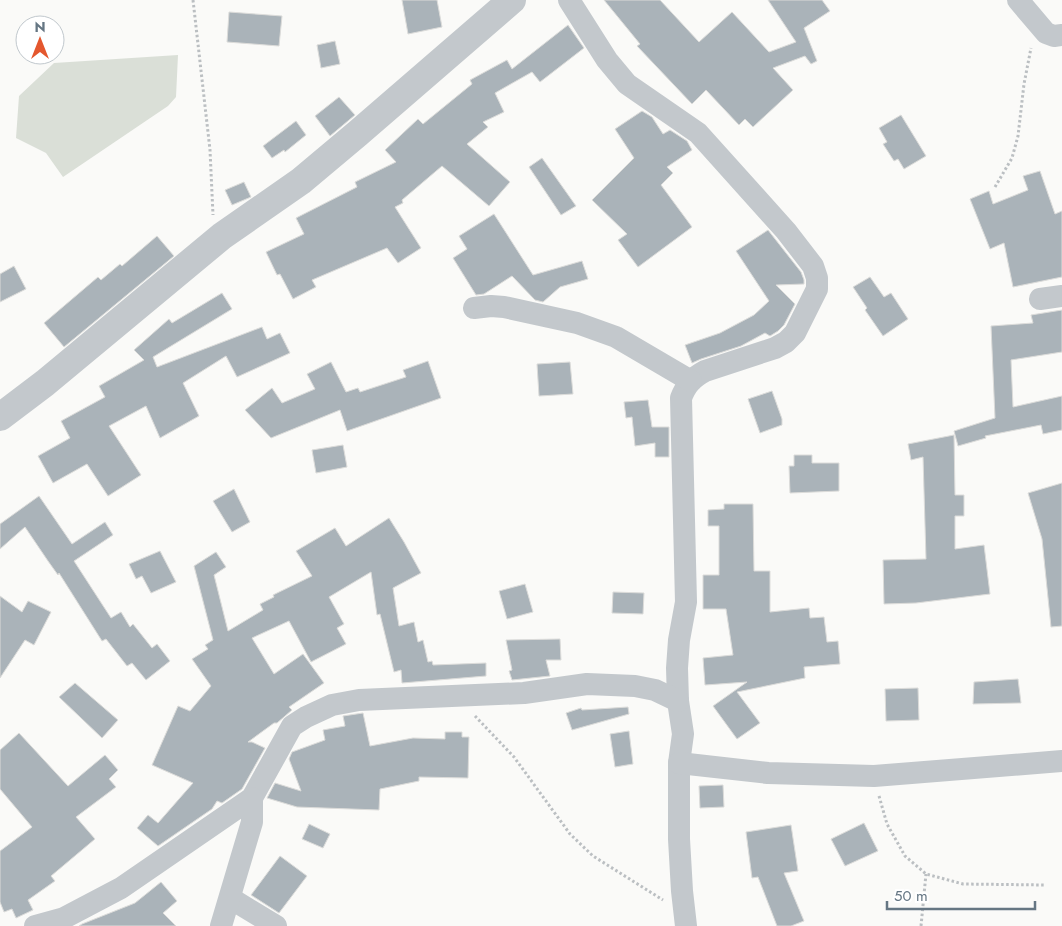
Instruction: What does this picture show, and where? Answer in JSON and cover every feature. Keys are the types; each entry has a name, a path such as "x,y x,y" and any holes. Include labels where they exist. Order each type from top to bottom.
{"street":[{"path":"0,417 45,383 214,243 301,181 512,0"},
{"path":"570,0 607,60 627,84 698,133 786,231 813,266 817,278 817,289 795,333 786,342 774,348 705,371 686,386 681,398 686,602 679,640 678,701 683,734 679,762 679,839 686,920"},
{"path":"1018,0 1046,33 1054,36 1062,35"},
{"path":"1040,299 1062,296"},
{"path":"474,308 504,307 577,323 616,337 691,381"},
{"path":"35,926 64,918 121,888 252,798 292,726 332,704 359,700 524,694 587,684 636,686 655,690 678,701"},
{"path":"679,762 768,773 874,776 1062,761"},
{"path":"221,926 252,822 252,798"},
{"path":"230,898 276,926"}],"path":[{"path":"193,0 210,150 214,243"},
{"path":"995,187 1012,158 1018,136 1024,84 1035,20"},
{"path":"455,696 514,757 570,834 593,856 686,920"},
{"path":"874,776 887,824 906,856 926,874 963,884 1046,885"},
{"path":"921,926 926,874"}],"shaded area":[{"path":"178,55 176,97 168,106 63,177 46,153 16,138 19,96 52,65 65,65 65,62"}],"building":[{"path":"402,0 437,0 442,27 408,34"},
{"path":"604,0 660,0 699,42 732,12 769,52 796,42 768,0 822,0 830,11 804,28 817,61 811,64 805,56 773,68 793,90 753,127 745,119 739,125 706,90 692,104 637,46 640,44"},
{"path":"229,12 282,16 279,46 227,42"},
{"path":"568,25 584,48 540,82 532,72 495,93 504,112 483,122 488,127 467,144 510,182 489,206 442,166 402,200 403,203 395,207 421,248 398,263 387,248 312,280 316,287 293,299 280,274 277,275 266,252 304,234 296,218 357,187 355,182 396,162 385,150 418,119 423,124 472,84 470,80 507,60 512,69"},
{"path":"335,41 340,64 321,68 317,45"},
{"path":"339,97 355,115 330,136 315,116"},
{"path":"642,111 652,117 663,134 670,130 687,141 692,150 667,167 673,173 661,185 692,227 638,267 618,240 627,234 592,200 634,158 615,129"},
{"path":"901,115 926,156 904,169 898,159 894,161 883,144 887,142 879,128"},
{"path":"296,121 306,135 285,152 284,150 272,158 263,146"},
{"path":"542,158 576,206 561,215 529,167"},
{"path":"1040,171 1055,214 1062,211 1062,277 1013,287 1004,243 990,249 970,199 989,191 993,204 1028,190 1023,176"},
{"path":"244,182 251,197 232,205 225,190"},
{"path":"494,214 533,275 582,261 588,279 560,287 543,302 535,300 512,276 484,294 476,295 453,258 467,249 459,236"},
{"path":"768,230 801,272 804,280 804,284 776,285 795,304 784,325 770,336 765,333 741,346 692,363 685,345 720,333 754,315 769,301 736,251"},
{"path":"157,236 174,256 64,347 44,323 98,277 101,280 120,264 122,266"},
{"path":"14,266 26,289 0,302 0,274"},
{"path":"870,277 884,297 891,293 908,319 883,336 865,310 867,308 853,287"},
{"path":"222,293 232,309 153,357 157,367 262,327 267,339 280,333 290,353 237,377 226,356 183,383 199,416 160,438 146,406 109,426 141,475 108,496 87,464 53,483 38,456 70,438 61,421 105,397 99,386 144,360 134,350 169,319 172,323"},
{"path":"1062,310 1062,352 1011,360 1013,407 1062,396 1062,430 1043,434 1041,425 985,436 986,438 958,446 954,431 995,418 991,326 1033,323 1031,315"},
{"path":"428,361 441,398 347,431 340,410 271,438 245,410 272,388 282,403 315,389 307,374 331,362 346,392 358,388 360,392 406,377 403,370"},
{"path":"570,362 573,394 539,396 537,364"},
{"path":"772,391 782,419 782,425 760,433 748,399"},
{"path":"648,400 652,427 669,427 669,457 655,457 655,443 635,446 632,417 626,418 624,402"},
{"path":"954,435 955,495 964,495 964,516 955,516 955,549 984,545 990,594 916,603 884,604 883,560 926,559 923,457 911,460 908,444"},
{"path":"343,445 347,467 316,473 312,450"},
{"path":"794,455 812,455 812,463 839,463 839,491 790,493 789,466 794,466"},
{"path":"1062,483 1062,626 1051,627 1042,539 1028,493"},
{"path":"234,489 250,522 232,532 213,501"},
{"path":"39,496 72,544 105,522 113,535 74,561 111,618 121,612 130,627 133,624 152,648 157,644 170,661 146,680 132,663 127,666 106,639 102,641 59,573 58,575 25,527 0,549 0,524"},
{"path":"724,504 753,504 754,571 770,571 770,612 809,608 810,618 824,617 827,642 838,641 840,664 804,667 805,678 737,692 760,723 737,739 713,706 747,682 705,685 703,658 733,655 726,609 703,609 703,575 719,575 719,526 708,526 708,510 724,509"},
{"path":"389,518 421,573 393,588 399,626 414,622 418,642 423,640 428,662 432,661 433,665 486,663 486,676 402,683 401,670 394,672 380,614 377,615 371,572 329,597 344,624 337,628 346,644 311,662 289,621 252,638 274,674 303,654 324,683 289,707 292,710 277,723 274,723 248,742 265,748 242,789 222,803 217,801 212,809 158,846 137,828 148,815 158,823 193,783 152,765 178,706 190,711 211,686 192,659 208,649 205,645 213,640 194,566 216,552 226,567 214,575 228,631 263,610 260,604 274,597 273,595 312,576 296,551 335,528 346,546"},
{"path":"160,551 176,582 151,593 142,576 136,579 129,564"},
{"path":"525,584 533,612 507,619 499,591"},
{"path":"613,592 644,593 643,614 612,613"},
{"path":"0,596 22,612 28,601 51,612 34,645 25,640 0,678"},
{"path":"560,639 561,660 546,660 550,676 512,680 509,671 512,670 506,640"},
{"path":"1018,679 1021,703 973,704 974,682"},
{"path":"75,683 118,720 102,738 59,697"},
{"path":"918,688 919,720 886,721 885,689"},
{"path":"628,707 629,714 572,730 566,713 581,708 582,710"},
{"path":"363,713 370,746 413,738 445,739 445,732 462,732 462,737 469,737 468,778 419,777 419,781 380,789 379,810 297,807 267,798 275,783 301,791 289,759 292,752 325,740 323,730 345,726 343,716"},
{"path":"629,731 633,764 615,767 610,734"},
{"path":"19,733 68,786 105,755 118,770 109,779 116,787 76,817 95,839 51,876 55,881 28,900 33,910 16,918 12,909 4,912 0,902 0,851 32,827 0,789 0,750"},
{"path":"723,785 724,807 700,808 699,786"},
{"path":"864,823 878,851 845,866 831,839"},
{"path":"309,824 330,834 323,848 302,839"},
{"path":"791,825 798,871 784,873 804,921 791,926 777,926 758,877 752,878 746,832"},
{"path":"280,856 307,876 279,913 251,895"},
{"path":"161,882 177,901 163,913 176,926 79,926 135,903"}]}
